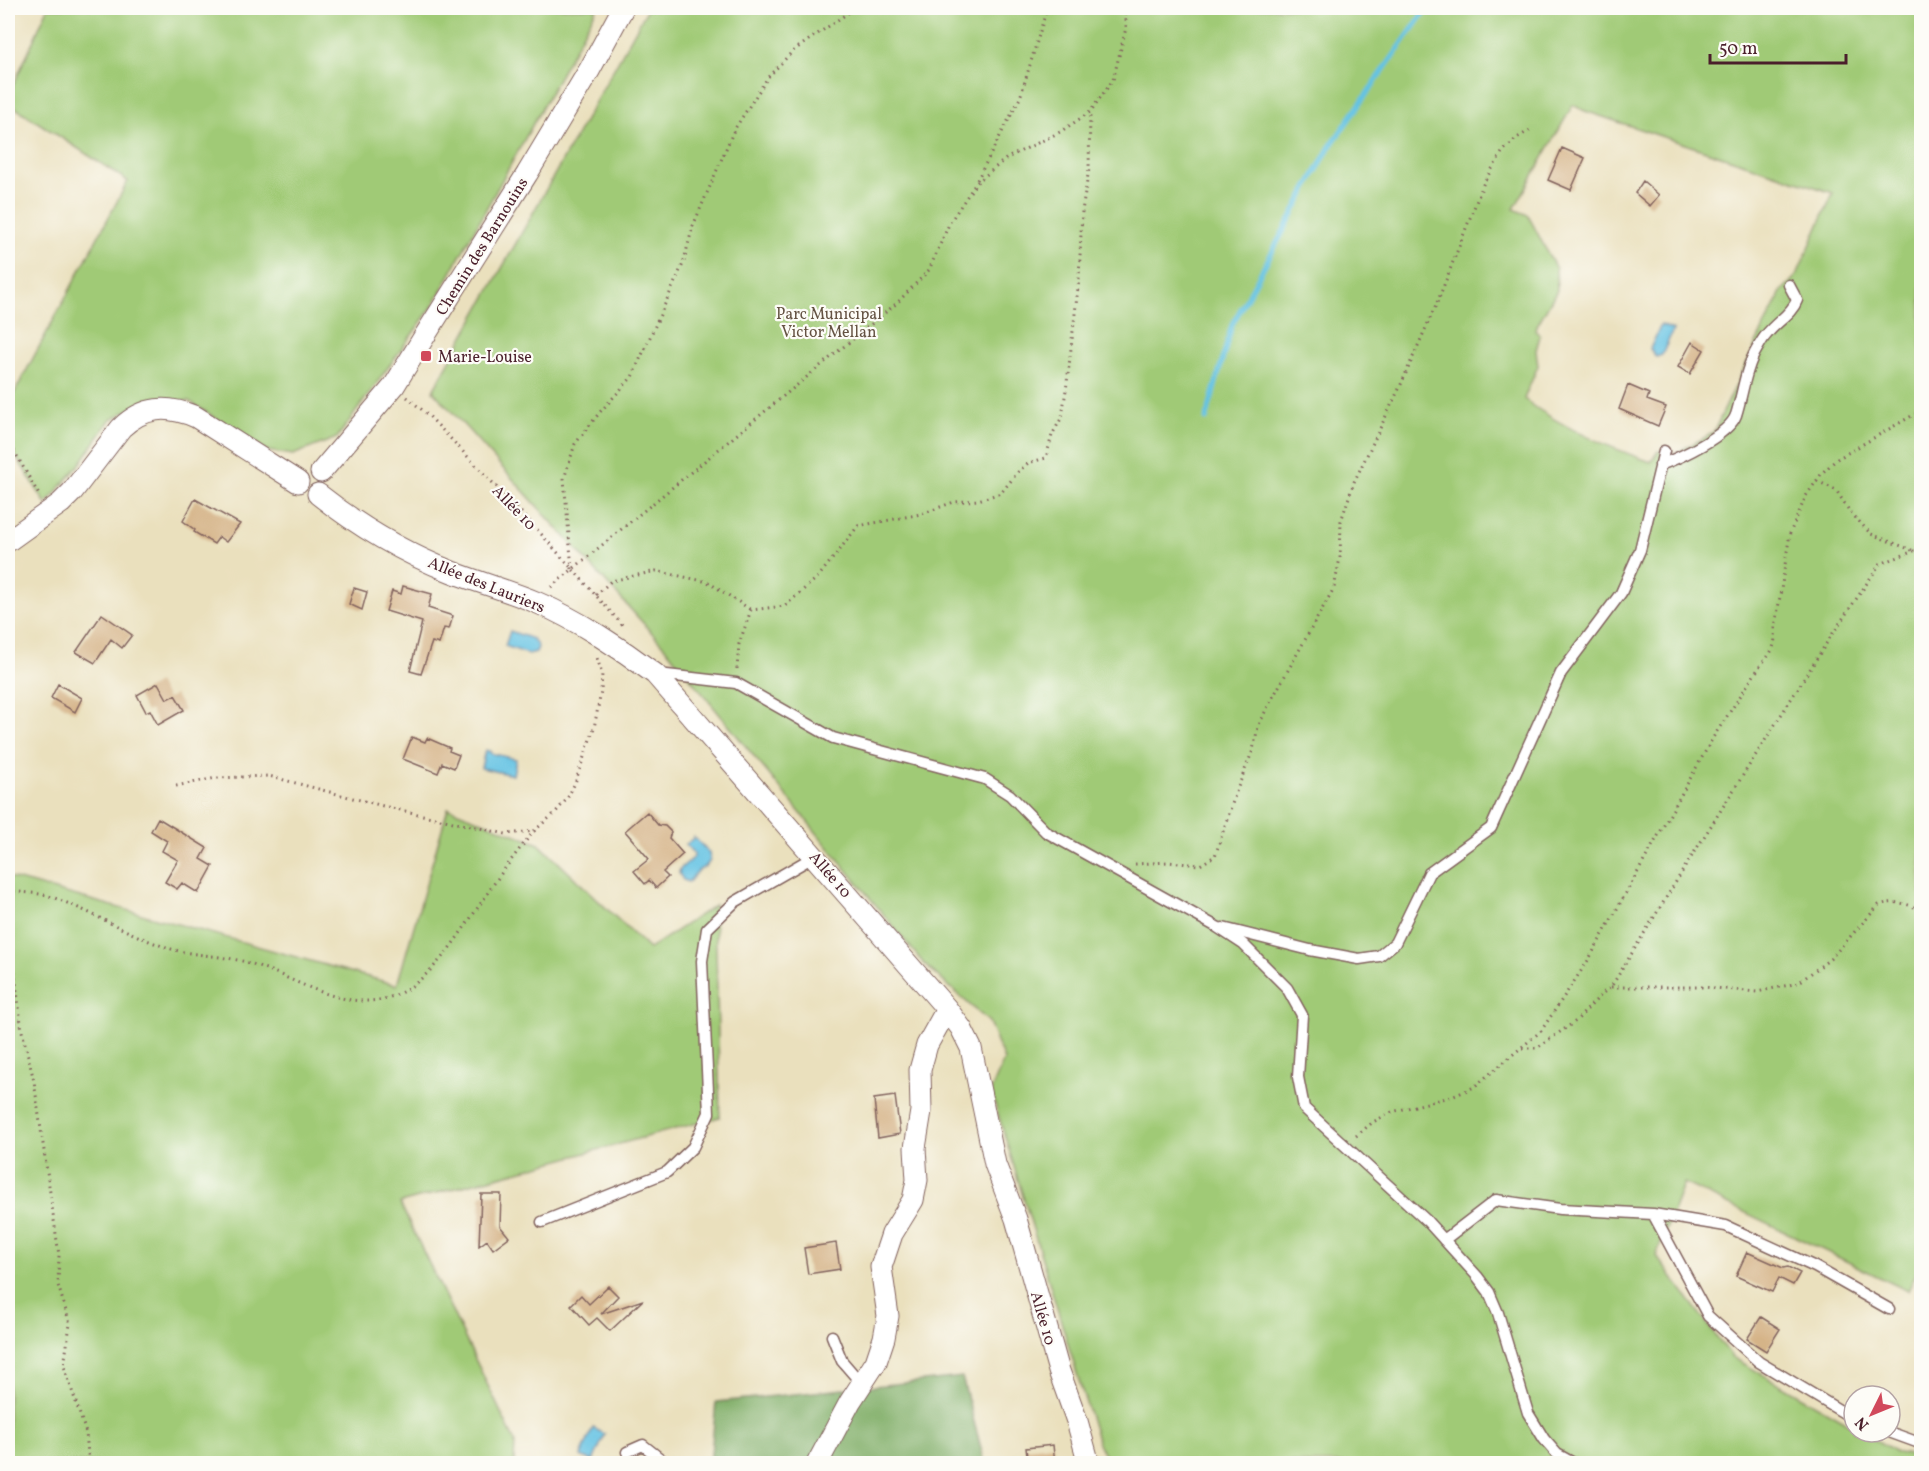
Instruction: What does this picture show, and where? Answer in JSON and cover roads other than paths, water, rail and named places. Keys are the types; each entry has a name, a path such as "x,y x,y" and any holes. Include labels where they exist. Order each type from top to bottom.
{"street":[{"name":"Chemin des Barnouins","path":"298,482 301,473 305,470 314,469 321,472 394,386 527,174 590,69 623,8"},
{"path":"8,541 49,513 72,492 121,428 141,412 154,410 183,412 196,417 298,482 304,494 314,496 318,494 325,484 321,472"},
{"name":"Allée des Lauriers","path":"318,494 350,519 401,547 450,571 540,603 629,654 655,674"},
{"name":"Allée 10","path":"655,674 816,856 962,1028 971,1048 994,1164 1016,1219 1059,1371 1089,1464"},
{"path":"817,1464 861,1383 876,1362 884,1338 888,1316 881,1267 892,1234 913,1200 917,1180 915,1148 921,1111 920,1070 927,1045 947,1009"}],"lane":[{"path":"1660,465 1688,454 1726,428 1735,418 1754,354 1767,333 1795,306 1797,300 1789,285"},
{"path":"1217,927 1310,950 1359,959 1378,956 1395,943 1429,873 1491,828 1561,673 1621,593 1640,550 1664,451"},
{"path":"655,674 736,683 833,738 985,779 1010,795 1046,832 1217,927 1243,944 1287,988 1302,1015 1298,1077 1304,1108 1346,1145 1444,1240 1477,1276 1489,1292 1498,1313 1528,1413 1544,1439 1557,1454 1575,1464"},
{"path":"542,1222 667,1172 693,1147 709,1113 702,961 707,929 735,902 816,856"},
{"path":"1444,1240 1496,1200 1560,1209 1653,1214 1726,1226 1815,1268 1890,1309"},
{"path":"1653,1214 1708,1316 1759,1362 1842,1412"},
{"path":"832,1336 842,1361 861,1383"},
{"path":"1902,1437 1922,1444"},
{"path":"627,1452 643,1445 667,1464"}],"water":[{"path":"1661,325 1673,330 1662,355 1656,357 1650,349"},
{"path":"510,631 533,639 538,647 536,652 528,654 505,646"},
{"path":"485,750 516,759 513,775 481,768"},
{"path":"694,837 709,853 710,860 688,882 683,880 679,873 680,869 694,857 686,845"},
{"path":"593,1428 605,1434 593,1461 581,1456"}],"waterway":[{"path":"1206,419 1232,325 1329,148 1427,8"}],"place":[{"name":"Marie-Louise","path":"426,356"}],"park label":[{"name":"Parc Municipal Victor Mellan","path":"829,322"}]}
